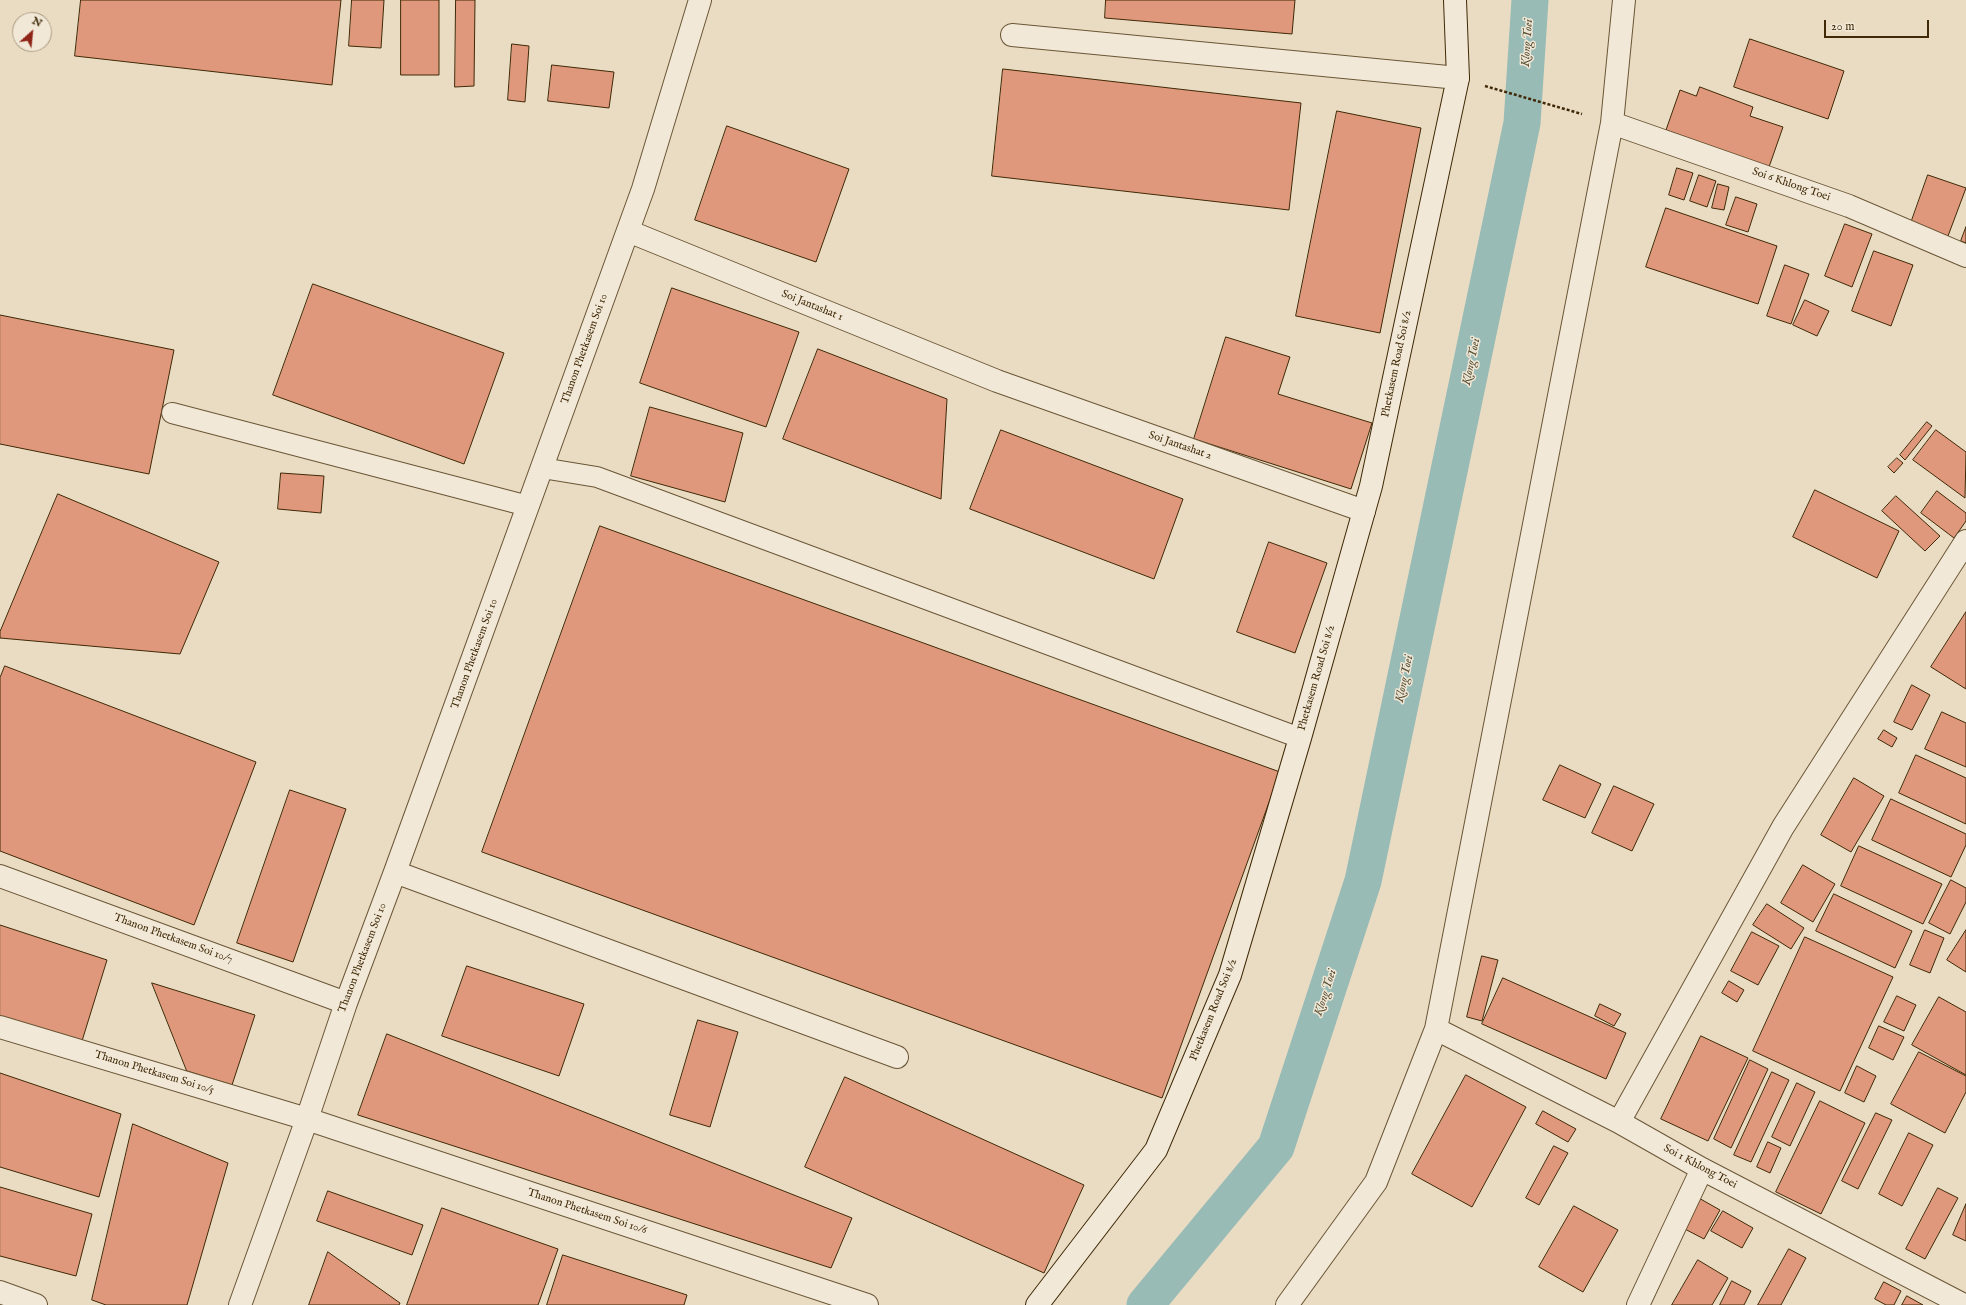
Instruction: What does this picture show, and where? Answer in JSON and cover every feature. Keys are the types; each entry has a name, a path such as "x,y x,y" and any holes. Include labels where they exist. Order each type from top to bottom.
{"street":[{"name":"Thanon Phetkasem Soi 10","path":"240,1305 307,1119 346,1003 643,190 700,0"},
{"name":"Phetkasem Road Soi 8/2","path":"1037,1305 1156,1150 1230,975 1300,738 1373,478 1458,78 1456,0"},
{"path":"1286,1305 1376,1182 1436,1030 1612,123 1624,0"},
{"path":"1012,35 1458,78"},
{"name":"Soi 6 Khlong Toei","path":"1612,123 1849,206 1966,256"},
{"name":"Soi Jantashat 1","path":"628,231 997,381"},
{"name":"Soi Jantashat 2","path":"997,381 1364,511"},
{"path":"1619,1122 1784,827 1966,541"},
{"path":"395,872 898,1057"},
{"name":"Thanon Phetkasem Soi 10/7","path":"0,876 346,1003"},
{"name":"Thanon Phetkasem Soi 10/5","path":"0,1027 307,1119"},
{"name":"Soi 1 Khlong Toei","path":"1436,1030 1619,1122 1702,1169 1964,1305"},
{"name":"Thanon Phetkasem Soi 10/6","path":"307,1119 867,1305"},
{"path":"1638,1305 1702,1169"},
{"path":"0,1292 36,1305"}],"lane":[{"path":"172,413 528,506"},
{"path":"542,468 597,477 1300,738"}],"path":[{"path":"1458,78 1612,123"}],"building":[{"path":"81,0 341,0 332,85 75,56"},
{"path":"352,0 384,0 381,48 349,46"},
{"path":"401,0 439,0 439,75 401,75"},
{"path":"456,0 475,0 474,86 455,87"},
{"path":"1106,0 1295,0 1292,34 1105,18"},
{"path":"1750,39 1844,71 1828,119 1734,87"},
{"path":"512,44 529,46 525,102 508,100"},
{"path":"552,65 614,72 609,108 548,101"},
{"path":"1003,69 1301,103 1289,210 992,176"},
{"path":"1700,87 1753,107 1750,116 1783,127 1769,167 1666,130 1680,90 1696,96"},
{"path":"1337,111 1421,128 1380,333 1296,316"},
{"path":"727,126 849,169 816,262 695,220"},
{"path":"1677,168 1693,173 1684,200 1669,195"},
{"path":"1699,175 1716,181 1707,207 1690,201"},
{"path":"1928,175 1966,188 1948,236 1911,223"},
{"path":"1718,184 1729,187 1724,210 1712,208"},
{"path":"1736,197 1757,204 1748,232 1726,225"},
{"path":"1666,208 1777,246 1758,304 1646,267"},
{"path":"1845,224 1872,234 1852,287 1825,276"},
{"path":"1966,227 1966,243 1961,241"},
{"path":"1874,251 1913,265 1891,326 1852,311"},
{"path":"1785,265 1809,274 1791,324 1767,316"},
{"path":"313,284 504,353 464,464 273,395"},
{"path":"672,288 799,332 766,427 640,383"},
{"path":"1805,300 1829,311 1817,336 1793,325"},
{"path":"0,315 174,350 149,474 0,444"},
{"path":"1226,337 1290,357 1278,394 1372,423 1351,489 1194,439"},
{"path":"818,349 947,399 941,499 783,439"},
{"path":"650,407 743,433 725,502 631,476"},
{"path":"1927,422 1932,426 1905,460 1900,455"},
{"path":"1001,430 1183,499 1154,579 970,509"},
{"path":"1936,430 1966,452 1965,498 1913,460"},
{"path":"1897,458 1903,463 1894,473 1888,467"},
{"path":"281,473 324,476 321,513 278,509"},
{"path":"1815,490 1899,531 1877,578 1793,537"},
{"path":"1937,491 1966,513 1966,521 1954,538 1921,513"},
{"path":"58,494 219,562 180,654 0,638 0,632"},
{"path":"1896,496 1940,536 1925,551 1882,511"},
{"path":"600,526 1280,772 1162,1098 482,852"},
{"path":"1269,542 1327,563 1295,653 1237,632"},
{"path":"1966,612 1966,689 1931,667"},
{"path":"5,666 256,762 194,925 0,851 0,678"},
{"path":"1912,685 1930,695 1912,730 1894,722"},
{"path":"1942,712 1966,723 1966,767 1925,749"},
{"path":"1884,730 1897,738 1892,747 1878,739"},
{"path":"1916,755 1966,778 1966,824 1899,793"},
{"path":"1560,765 1601,784 1585,818 1543,800"},
{"path":"1854,778 1884,796 1851,852 1821,835"},
{"path":"1614,786 1654,804 1632,851 1592,833"},
{"path":"290,790 346,809 293,962 237,943"},
{"path":"1891,799 1966,834 1966,845 1951,877 1872,840"},
{"path":"1859,846 1942,884 1923,924 1841,886"},
{"path":"1803,865 1835,884 1813,922 1781,903"},
{"path":"1951,880 1966,888 1966,902 1950,934 1929,923"},
{"path":"1834,894 1912,931 1895,968 1816,931"},
{"path":"1767,904 1804,928 1791,949 1753,925"},
{"path":"0,925 107,960 82,1041 0,1016"},
{"path":"1925,930 1944,938 1930,973 1910,965"},
{"path":"1966,930 1966,972 1947,960"},
{"path":"1752,932 1779,946 1758,985 1731,971"},
{"path":"1805,937 1893,977 1840,1091 1753,1051"},
{"path":"1482,956 1498,960 1482,1021 1467,1017"},
{"path":"467,966 584,1004 559,1076 442,1036"},
{"path":"1503,978 1626,1033 1606,1079 1482,1024"},
{"path":"1729,981 1744,990 1737,1002 1722,993"},
{"path":"152,983 255,1015 232,1085 187,1071"},
{"path":"1897,996 1916,1005 1904,1031 1884,1022"},
{"path":"1939,997 1966,1012 1966,1075 1912,1045"},
{"path":"1600,1004 1621,1014 1614,1026 1595,1016"},
{"path":"698,1020 738,1032 710,1127 670,1115"},
{"path":"1879,1026 1904,1037 1893,1060 1869,1048"},
{"path":"387,1034 852,1218 831,1268 358,1115"},
{"path":"1701,1036 1748,1058 1708,1141 1661,1119"},
{"path":"1919,1052 1966,1076 1966,1092 1945,1133 1891,1104"},
{"path":"1750,1060 1768,1069 1731,1148 1714,1139"},
{"path":"1857,1066 1876,1076 1864,1102 1845,1093"},
{"path":"1772,1072 1789,1080 1751,1162 1734,1155"},
{"path":"0,1073 121,1114 99,1197 0,1167"},
{"path":"1466,1075 1526,1107 1472,1207 1412,1174"},
{"path":"845,1077 1084,1185 1044,1273 805,1167"},
{"path":"1797,1083 1815,1092 1790,1146 1772,1137"},
{"path":"1820,1101 1865,1123 1821,1214 1776,1192"},
{"path":"1543,1111 1576,1129 1568,1142 1536,1124"},
{"path":"1876,1113 1892,1120 1858,1189 1842,1181"},
{"path":"133,1124 228,1163 187,1305 106,1305 92,1300"},
{"path":"1909,1133 1933,1145 1902,1206 1879,1194"},
{"path":"1768,1142 1781,1148 1770,1173 1757,1167"},
{"path":"1554,1146 1568,1153 1539,1205 1526,1198"},
{"path":"0,1187 92,1214 76,1276 0,1256"},
{"path":"1938,1188 1958,1198 1925,1259 1906,1249"},
{"path":"328,1191 423,1225 412,1255 317,1221"},
{"path":"1697,1197 1720,1210 1704,1239 1681,1227"},
{"path":"1966,1204 1966,1241 1953,1235"},
{"path":"1574,1206 1618,1230 1583,1292 1539,1267"},
{"path":"442,1208 558,1249 538,1305 407,1305"},
{"path":"1723,1211 1753,1228 1742,1248 1711,1231"},
{"path":"1789,1249 1806,1258 1781,1305 1758,1305"},
{"path":"328,1252 400,1303 399,1305 309,1305"},
{"path":"563,1255 687,1295 684,1305 547,1305"},
{"path":"1698,1260 1728,1278 1712,1305 1672,1305"},
{"path":"1732,1281 1751,1291 1744,1305 1720,1305"},
{"path":"1884,1282 1901,1291 1894,1305 1886,1305 1875,1299"},
{"path":"1907,1296 1923,1305 1902,1305"}],"waterway":[{"name":"Klong Toei","path":"1145,1305 1276,1147 1363,881 1522,123 1530,0"}]}
